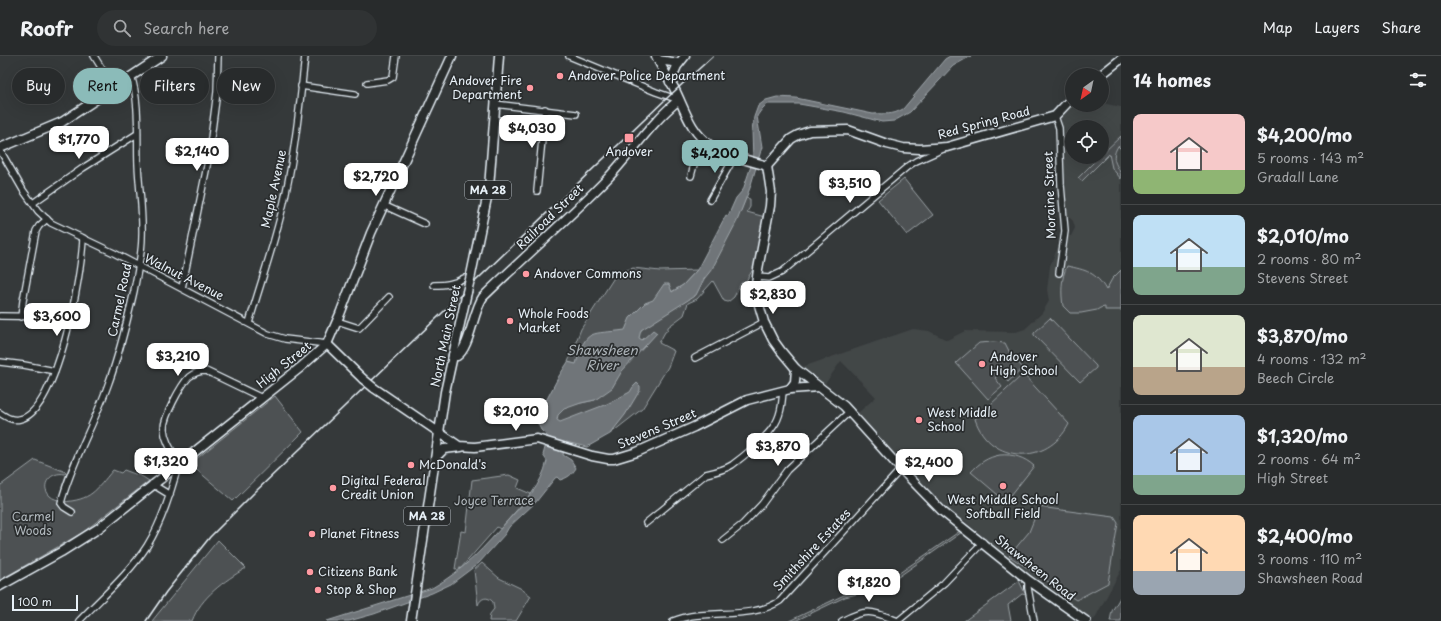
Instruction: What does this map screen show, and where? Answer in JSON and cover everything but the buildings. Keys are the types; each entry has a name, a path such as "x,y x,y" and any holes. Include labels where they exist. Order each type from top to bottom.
{"main road":[{"path":"132,75 162,56"},
{"name":"High Street","path":"0,586 78,542 111,518 301,367 327,344 383,205 452,56"},
{"name":"North Main Street","path":"411,621 445,392 487,203 499,56"},
{"path":"670,82 679,63 685,56"},
{"path":"657,58 679,63"},
{"path":"657,58 692,126 701,138 710,145 735,156 764,165"},
{"path":"1109,69 1121,59"},
{"name":"Railroad Street","path":"453,355 457,356 463,351 468,340 476,309 483,297 596,190 658,119 679,100"},
{"path":"0,149 62,122 90,104"},
{"path":"1055,116 1065,105"},
{"name":"Red Spring Road","path":"764,165 791,139 798,134 810,131 848,130 887,144 903,148 920,149 947,147 1055,116"},
{"name":"Shawsheen Road","path":"764,165 771,192 770,206 757,277 757,295 764,322 773,340 796,369 839,401 901,469 944,512 983,542 1028,580 1086,621"},
{"path":"327,344 374,388 461,447"},
{"path":"786,390 795,382 796,369"},
{"name":"Stevens Street","path":"436,457 444,449 475,447 537,439 608,460 620,458 694,427 747,400 786,390 820,387"}],"street":[{"path":"94,56 102,68"},
{"path":"182,288 208,161 217,92 218,56"},
{"name":"Maple Avenue","path":"249,323 275,238 285,197 293,151 305,56"},
{"path":"368,82 388,80 393,77 396,56"},
{"path":"569,56 679,100"},
{"name":"Carmel Road","path":"72,512 61,503 81,449 104,396 117,361 139,266 142,221 135,97 132,79"},
{"path":"302,86 355,94"},
{"path":"496,104 576,114"},
{"path":"537,191 545,109"},
{"name":"Moraine Street","path":"1055,116 1059,128 1061,185 1065,231 1059,273"},
{"path":"33,203 83,168 137,134"},
{"path":"691,176 701,138"},
{"path":"757,277 769,278 782,272 907,167 916,161 947,147"},
{"name":"Walnut Avenue","path":"0,149 23,190 47,219 54,225 139,266 268,334 285,339 327,344"},
{"path":"710,200 735,156"},
{"path":"383,205 425,224"},
{"path":"21,317 36,231 47,219"},
{"path":"0,413 11,419 19,419 30,414 43,399 64,347 81,266 83,238"},
{"path":"434,285 456,283 464,278 471,277"},
{"path":"337,321 359,328 389,297"},
{"path":"0,316 70,317"},
{"path":"695,358 764,322"},
{"path":"0,362 55,371"},
{"path":"80,621 121,577 146,547 159,523 180,463 169,445 166,436 165,421 171,407 189,377 201,371 206,371 262,398"},
{"path":"646,523 706,474 716,472 731,465 761,439 773,427 778,417 786,390"},
{"path":"723,540 743,524 762,504 787,470 850,412"},
{"name":"Smithshire Estates","path":"673,621 690,616 755,610 771,606 780,601 901,469"},
{"path":"152,484 170,495"},
{"path":"842,621 862,612 875,612 898,621 944,583 983,542"},
{"path":"1028,580 1034,621"}],"shaded area":[{"name":"Andover High School","path":"1109,104 1121,107 1121,570 1094,620 1009,559 966,522 953,513 903,464 858,413 876,397 841,361 825,384 802,367 913,329 929,331 947,340 965,331 1016,332 1025,329 1042,313 1049,301 1047,290 1050,266 1060,242 1060,237 1071,236 1075,228 1073,221 1067,213 1061,112 1065,109 1065,112 1109,112"}],"green space":[{"path":"1121,136 1121,149 1118,146 1114,156 1121,179 1112,168 1109,147"},
{"path":"1092,164 1099,164 1082,181 1078,178"},
{"path":"904,179 933,215 907,235 878,200"},
{"path":"746,198 750,199 750,207 747,212 765,217 755,266 746,281 741,283 734,297 728,302 724,301 713,281 697,299 688,303 684,315 668,327 668,330 665,332 659,343 674,351 668,367 642,409 610,434 615,425 559,425 551,416 567,406 595,400 630,343 644,327 679,302 741,210"},
{"path":"1067,266 1090,273 1098,279 1106,290 1112,279 1121,270 1121,310 1105,310 1105,307 1081,313 1070,313 1063,306 1062,296 1062,286"},
{"path":"633,268 660,271 697,270 683,285 671,292 621,343 584,367 568,362 581,329 617,273"},
{"path":"1050,318 1096,366 1096,368 1080,382 1034,335 1034,333"},
{"path":"979,343 1005,343 1011,355 1023,368 1008,382 1000,373 995,378 1002,387 988,399 956,363"},
{"path":"1021,376 1025,376 1069,424 1060,438 1048,447 1034,453 1020,454 1006,451 993,445 982,434 975,419"},
{"path":"275,396 303,432 233,501 190,464"},
{"name":"West Middle School Softball Field","path":"1000,455 1018,457 1026,460 1034,466 1008,499 1004,500 971,472 984,461"},
{"name":"Carmel Woods","path":"35,460 66,472 65,474 51,477 46,483 47,492 50,496 54,499 63,501 62,502 87,497 97,489 113,470 121,473 124,470 143,477 149,481 82,533 0,580 0,484 1,485"},
{"name":"Joyce Terrace","path":"509,475 520,480 517,488 531,494 500,529 497,527 461,568 455,569 461,531 466,532 472,480"},
{"path":"1039,507 1114,517 1118,523 1108,583 1076,600 1009,556 1029,532"},
{"path":"960,531 962,532 884,587 845,597 795,621 789,621 844,595 882,585"},
{"path":"218,540 246,568 214,590 201,604 192,621 152,621"},
{"path":"482,563 499,578 520,588 531,596 516,621 489,621 490,614 494,609 493,602 485,598 479,602 478,605 474,570"},
{"path":"1019,581 1026,595 1022,594 1008,605 1011,621 964,621"},
{"path":"1121,596 1121,621 1110,621 1112,611"}],"water":[{"name":"Shawsheen River","path":"950,56 971,56 953,66 910,112 894,121 882,122 844,112 799,104 767,104 757,116 762,147 750,188 737,221 712,269 704,279 696,295 641,330 639,338 642,340 653,330 657,333 622,371 612,388 595,400 564,409 558,415 557,420 560,422 607,404 630,392 637,383 640,386 640,390 625,415 610,434 587,447 566,442 563,455 571,460 576,468 573,473 560,480 557,477 555,478 536,502 509,527 505,534 479,563 451,584 432,593 374,614 349,621 327,621 432,588 444,581 474,557 527,499 537,486 547,461 543,455 548,437 541,430 536,420 559,376 568,362 576,364 583,344 587,338 597,333 625,330 630,318 645,303 653,300 664,284 669,284 672,292 683,285 697,270 726,215 728,216 736,198 743,190 753,160 752,130 754,117 758,106 766,100 777,97 796,98 873,114 895,113 903,109 945,59"}],"railway":[{"path":"146,621 166,592 210,537 255,492 666,99 713,56"}],"place":[{"name":"Andover Police Department","path":"560,76"},
{"name":"Andover Fire Department","path":"530,88"},
{"name":"Andover","path":"629,138"},
{"name":"Andover Commons","path":"526,274"},
{"name":"Whole Foods Market","path":"510,321"},
{"name":"Andover High School","path":"982,364"},
{"name":"West Middle School","path":"919,420"},
{"name":"McDonald's","path":"411,465"},
{"name":"West Middle School Softball Field","path":"1003,486"},
{"name":"Digital Federal Credit Union","path":"333,488"},
{"name":"Planet Fitness","path":"312,534"},
{"name":"Citizens Bank","path":"310,572"},
{"name":"Stop & Shop","path":"318,590"}]}
